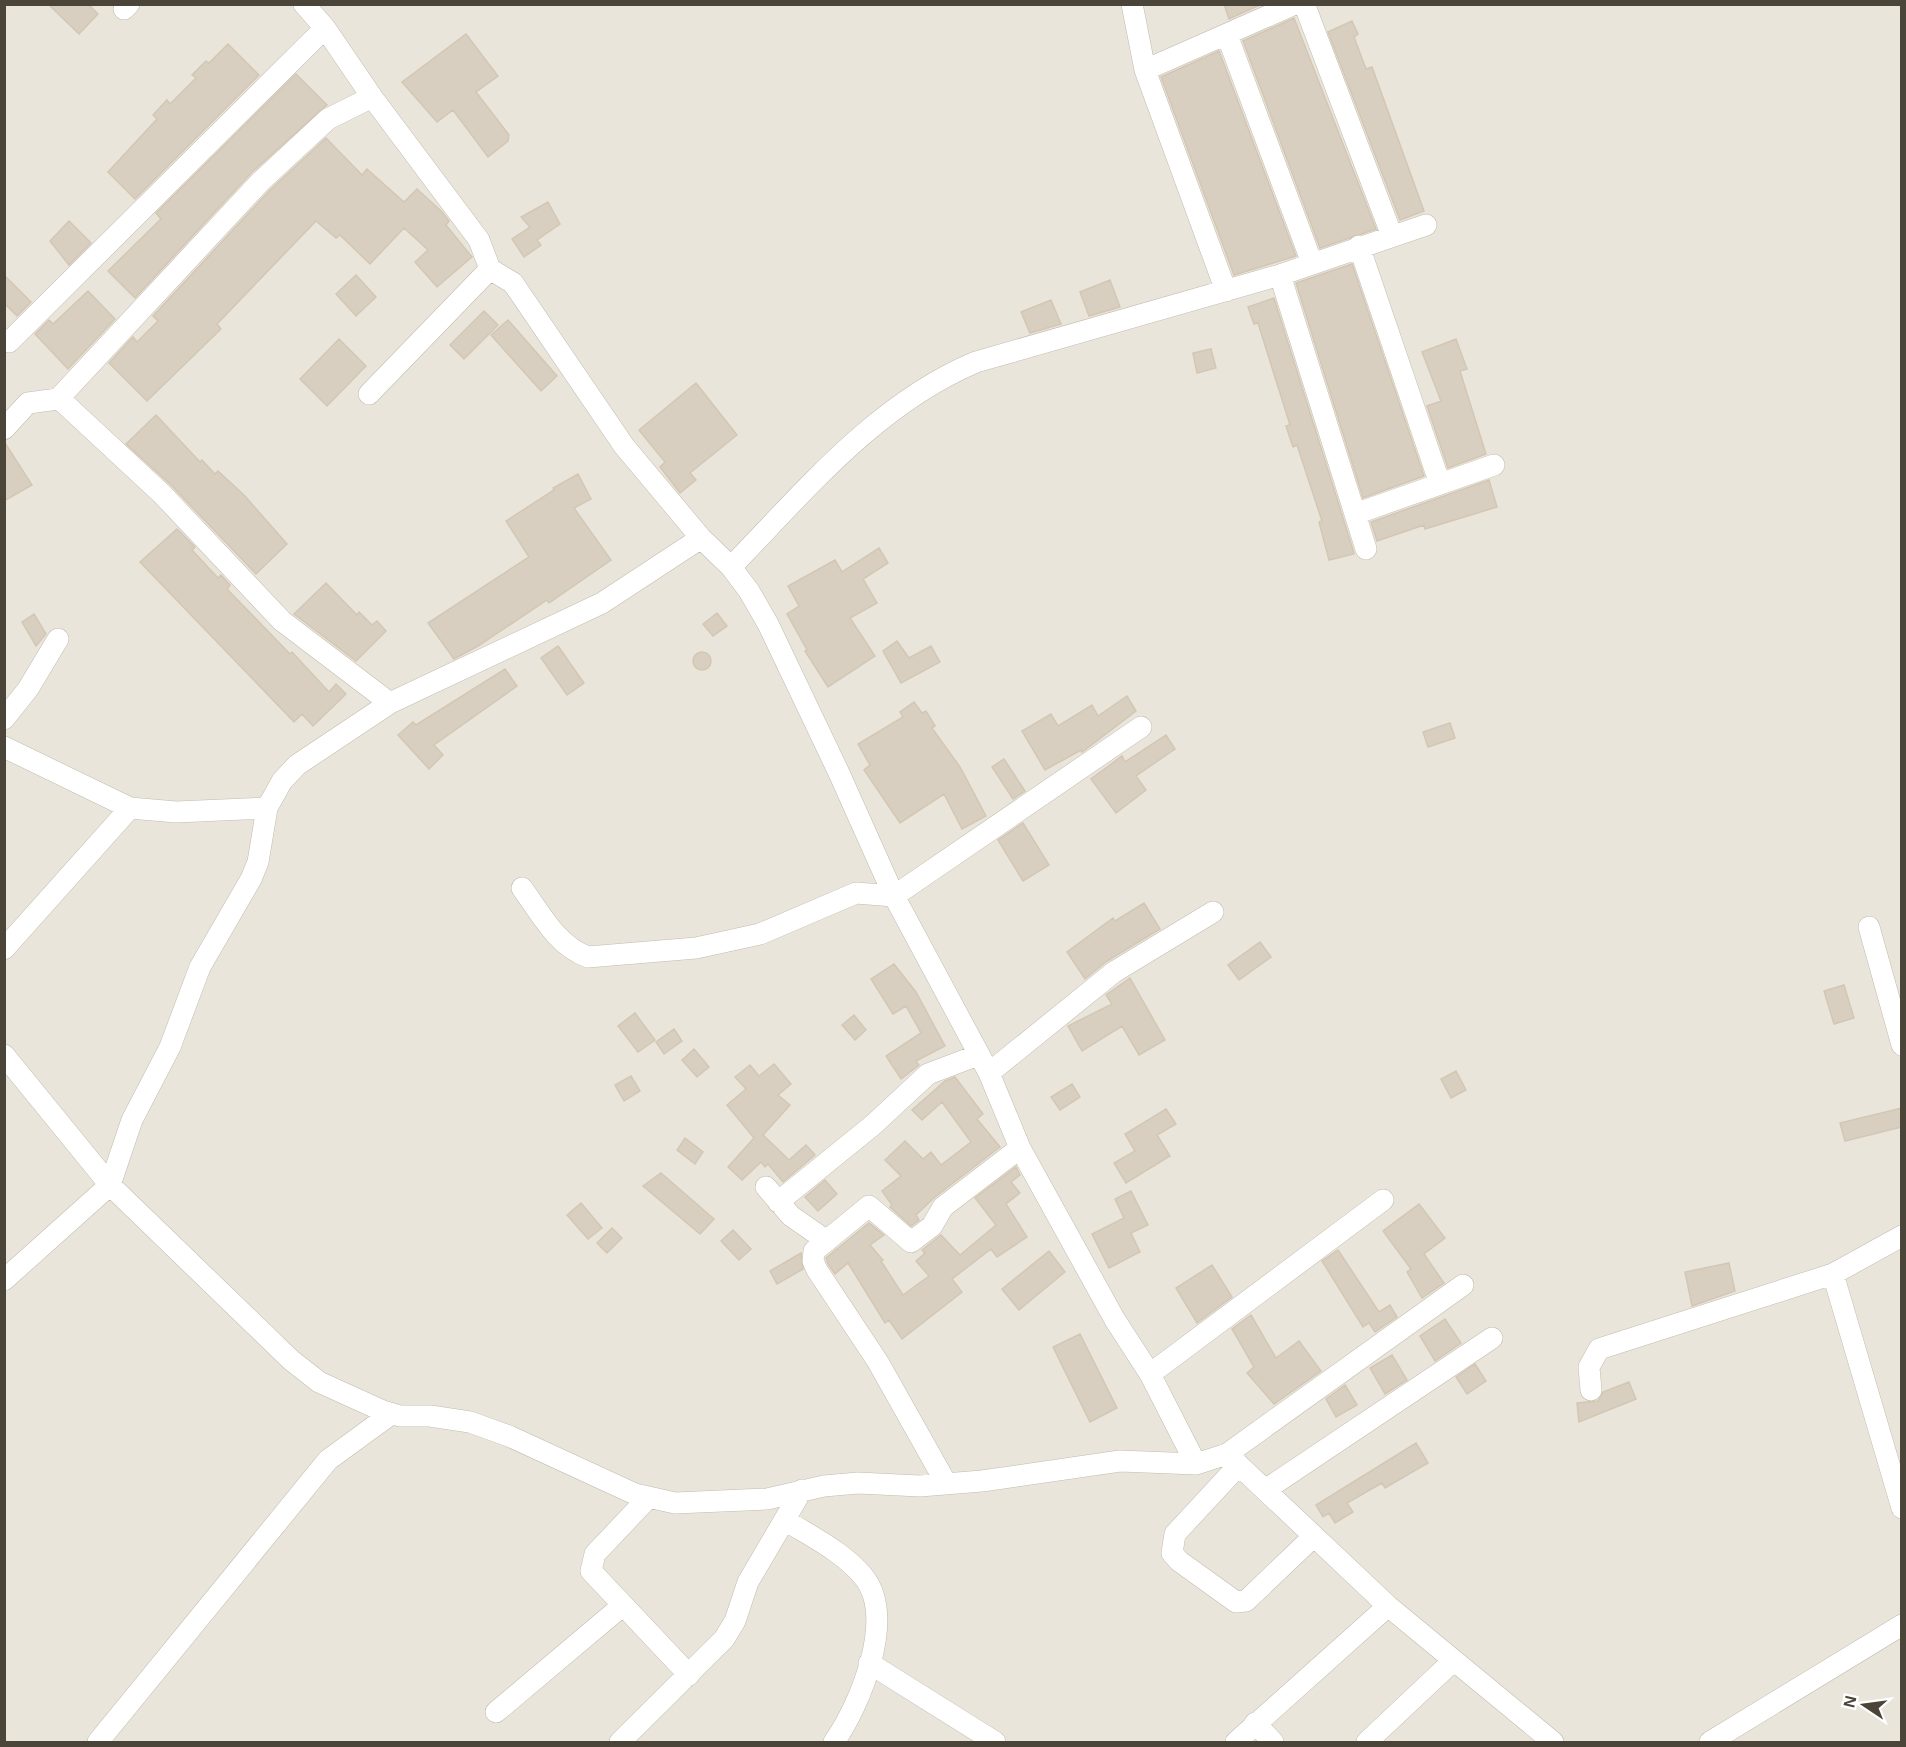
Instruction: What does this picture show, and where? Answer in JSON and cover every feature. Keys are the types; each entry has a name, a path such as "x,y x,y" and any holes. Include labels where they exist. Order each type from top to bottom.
{"street":[{"path":"304,4 325,28 372,97 479,240 490,269 513,284 624,446 701,538 731,567 749,591 768,624 894,896 984,1064 1020,1148 1115,1320 1150,1374 1196,1464"},
{"path":"1132,4 1145,69 1227,291"},
{"path":"1145,69 1295,4"},
{"path":"1300,4 1305,6 1392,236"},
{"path":"9,342 325,28"},
{"path":"1227,35 1312,263"},
{"path":"4,429 28,403 58,399 261,181 328,119 372,97"},
{"path":"731,567 852,442 943,377 976,362 1280,275 1359,246 1426,225"},
{"path":"1359,246 1440,484"},
{"path":"369,394 490,269"},
{"path":"1280,275 1366,549"},
{"path":"58,399 162,494 282,621 390,703"},
{"path":"1354,514 1494,465"},
{"path":"4,1280 110,1185 132,1120 170,1047 200,967 251,879 258,862 267,808 282,781 297,765 390,703 602,603 701,538"},
{"path":"4,719 33,682 58,639"},
{"path":"522,888 562,942 588,957 696,948 760,934 856,893 894,896 1141,727"},
{"path":"4,747 130,808 176,812 267,808"},
{"path":"4,949 130,808"},
{"path":"827,1241 791,1216 772,1194 873,1125 928,1074 984,1064 1114,972 1213,912"},
{"path":"1869,927 1902,1045"},
{"path":"4,1055 110,1185 291,1360 319,1382 391,1414 430,1416 470,1422 509,1436 606,1482 648,1498 675,1503 767,1499 802,1491 858,1483 921,1486 982,1481 1120,1461 1196,1464 1233,1460 1388,1606 1553,1743"},
{"path":"946,1483 878,1362 817,1270 813,1261 814,1251 869,1206 911,1242 932,1226 943,1208 1020,1148"},
{"path":"1150,1374 1383,1200"},
{"path":"1591,1390 1589,1367 1599,1349 1833,1274 1902,1236"},
{"path":"1833,1274 1902,1508"},
{"path":"1314,1536 1246,1601 1236,1602 1179,1561 1172,1553 1175,1534 1233,1460 1462,1285"},
{"path":"1265,1490 1492,1338"},
{"path":"98,1743 328,1460 391,1414"},
{"path":"620,1743 724,1639 735,1622 748,1582 802,1491"},
{"path":"648,1498 595,1554 591,1563 591,1571 689,1675"},
{"path":"785,1520 840,1554 864,1577 875,1601 877,1629 861,1691 845,1726 834,1743"},
{"path":"496,1712 622,1606"},
{"path":"1236,1743 1255,1723 1388,1606"},
{"path":"1710,1743 1902,1625"},
{"path":"1367,1743 1453,1661"},
{"path":"869,1663 995,1743"},
{"path":"1255,1723 1273,1743"}],"shaded area":[{"path":"5,5 1901,5 1901,1742 5,1742"}],"building":[{"path":"48,4 88,4 98,14 79,34"},
{"path":"1224,4 1262,4 1229,19"},
{"path":"1294,18 1376,229 1320,248 1243,41"},
{"path":"1352,21 1358,34 1354,37 1366,69 1372,67 1424,211 1400,220 1328,32"},
{"path":"466,34 498,76 476,92 509,135 508,141 488,157 453,110 437,122 402,82"},
{"path":"228,44 259,75 135,199 108,172 157,119 153,115 167,100 170,104 196,78 192,75 206,61 209,63"},
{"path":"1219,51 1296,256 1234,275 1161,77"},
{"path":"296,74 327,105 252,172 135,298 108,271 161,219 156,213"},
{"path":"326,138 362,175 367,169 404,202 417,189 441,211 449,221 446,225 472,257 437,287 415,262 428,250 404,228 370,264 340,235 336,238 316,221 217,324 221,329 147,401 109,363 133,337 137,342 158,321 153,316 270,190"},
{"path":"548,202 560,224 537,240 541,245 524,257 512,239 530,227 521,217"},
{"path":"69,221 91,243 69,265 50,241"},
{"path":"1352,264 1424,476 1363,498 1296,283"},
{"path":"4,275 31,302 17,316 4,303"},
{"path":"356,275 376,297 356,316 336,294"},
{"path":"1110,280 1120,307 1089,316 1080,292"},
{"path":"88,291 115,319 68,369 35,334 49,320 53,324"},
{"path":"1274,298 1354,554 1329,560 1319,522 1322,521 1297,445 1293,447 1286,426 1290,425 1258,323 1254,324 1248,307"},
{"path":"1051,300 1061,324 1030,333 1021,312"},
{"path":"484,311 498,325 464,359 450,345"},
{"path":"508,320 557,376 541,391 491,335"},
{"path":"339,339 366,366 327,406 300,379"},
{"path":"1456,339 1467,369 1460,371 1486,454 1448,468 1427,406 1441,401 1422,352"},
{"path":"1211,349 1216,368 1197,373 1193,353"},
{"path":"696,383 737,435 690,473 696,480 680,493 660,467 665,462 639,430"},
{"path":"156,415 200,462 202,460 215,474 218,471 244,495 287,544 256,574 171,485 126,444"},
{"path":"5,443 32,485 4,501 4,475"},
{"path":"578,474 591,499 574,508 611,560 549,603 547,600 478,646 454,659 428,623 529,557 506,521 554,490 553,488"},
{"path":"1489,480 1497,507 1425,529 1424,525 1377,541 1371,522"},
{"path":"177,529 195,547 192,550 218,578 221,575 230,585 227,589 290,654 292,652 329,692 336,684 346,694 313,726 302,714 294,722 140,562"},
{"path":"879,548 888,563 863,579 877,603 850,618 875,656 828,687 805,651 807,650 787,614 799,606 788,586 835,560 842,572"},
{"path":"326,583 357,615 359,612 372,625 377,621 386,631 356,661 294,614"},
{"path":"717,613 727,626 713,636 703,624"},
{"path":"34,614 46,634 36,646 22,622"},
{"path":"897,641 909,658 931,646 940,662 901,683 883,651"},
{"path":"558,646 584,683 567,695 541,658"},
{"path":"702,652 708,655 711,661 708,667 702,670 696,667 693,661 696,655"},
{"path":"505,669 517,686 434,745 443,755 429,769 398,735 413,722 416,725"},
{"path":"1127,696 1136,711 1082,752 1081,750 1045,770 1022,731 1051,714 1058,726 1092,705 1098,716"},
{"path":"914,702 922,713 926,711 935,726 932,728 960,767 986,816 962,829 944,794 900,823 864,770 870,765 858,744 903,717 900,712"},
{"path":"1450,723 1455,738 1428,747 1423,732"},
{"path":"1166,735 1175,749 1136,776 1146,790 1116,813 1091,779 1122,756 1125,762"},
{"path":"1004,759 1025,791 1013,799 992,767"},
{"path":"1023,823 1049,865 1023,881 998,840"},
{"path":"1144,903 1160,929 1107,961 1085,979 1067,952 1113,918 1115,921"},
{"path":"1260,942 1271,957 1239,980 1228,965"},
{"path":"894,964 916,992 945,1046 916,1061 919,1065 901,1079 886,1056 921,1033 906,1006 893,1014 871,979"},
{"path":"1130,978 1165,1040 1139,1055 1122,1026 1082,1051 1068,1026 1112,1004 1106,995"},
{"path":"1844,985 1854,1018 1834,1024 1824,991"},
{"path":"635,1013 655,1040 638,1052 618,1026"},
{"path":"854,1015 866,1030 855,1040 842,1025"},
{"path":"674,1029 682,1041 664,1054 656,1042"},
{"path":"694,1049 709,1067 697,1077 682,1060"},
{"path":"774,1064 791,1084 778,1095 790,1105 763,1135 789,1160 806,1145 815,1155 783,1182 768,1164 765,1167 761,1162 742,1180 728,1167 754,1138 727,1105 746,1089 735,1077 750,1065 759,1076"},
{"path":"1456,1071 1466,1090 1451,1098 1441,1079"},
{"path":"631,1076 640,1091 624,1101 615,1085"},
{"path":"955,1077 983,1114 977,1119 1000,1147 935,1197 916,1215 919,1220 911,1226 890,1207 892,1205 882,1191 901,1176 885,1160 905,1141 923,1159 931,1152 941,1165 971,1142 942,1102 922,1120 912,1110 945,1081"},
{"path":"1072,1084 1080,1097 1060,1110 1051,1097"},
{"path":"1902,1108 1902,1127 1845,1141 1840,1123"},
{"path":"1166,1109 1176,1124 1157,1135 1170,1156 1126,1183 1114,1163 1135,1151 1125,1134"},
{"path":"685,1138 703,1152 695,1164 677,1150"},
{"path":"1016,1167 1020,1175 1011,1182 1020,1193 1006,1204 1027,1237 997,1257 991,1249 952,1279 962,1292 902,1339 889,1320 885,1323 848,1263 835,1274 828,1264 826,1258 869,1223 884,1235 870,1245 883,1260 881,1261 903,1295 929,1276 916,1261 925,1253 922,1250 941,1235 960,1255 996,1225 975,1198"},
{"path":"661,1173 714,1219 700,1234 643,1186"},
{"path":"825,1180 837,1194 818,1211 805,1197"},
{"path":"1131,1191 1148,1225 1131,1233 1140,1252 1109,1268 1092,1234 1124,1218 1115,1199"},
{"path":"581,1203 602,1228 588,1239 567,1215"},
{"path":"1419,1204 1445,1238 1424,1254 1444,1283 1422,1298 1407,1272 1411,1269 1383,1231"},
{"path":"612,1228 622,1238 607,1253 597,1243"},
{"path":"733,1230 751,1249 739,1260 721,1241"},
{"path":"1338,1250 1379,1312 1390,1305 1397,1317 1375,1332 1369,1323 1363,1327 1322,1261"},
{"path":"1049,1251 1065,1272 1019,1310 1002,1289"},
{"path":"801,1253 803,1269 777,1284 770,1271"},
{"path":"1729,1263 1735,1291 1692,1306 1685,1272"},
{"path":"1212,1265 1232,1297 1197,1323 1176,1288"},
{"path":"1251,1315 1276,1358 1299,1341 1321,1371 1274,1404 1247,1373 1254,1367 1232,1329"},
{"path":"1445,1319 1461,1343 1435,1361 1420,1336"},
{"path":"1080,1334 1117,1408 1090,1422 1053,1347"},
{"path":"1392,1355 1407,1380 1385,1394 1370,1368"},
{"path":"1475,1364 1486,1381 1467,1394 1456,1377"},
{"path":"1629,1382 1636,1399 1579,1422 1577,1403 1598,1401 1603,1392"},
{"path":"1345,1385 1357,1405 1336,1417 1326,1399"},
{"path":"1416,1443 1428,1463 1385,1488 1382,1483 1347,1503 1353,1512 1335,1523 1329,1513 1323,1517 1316,1505"}]}
